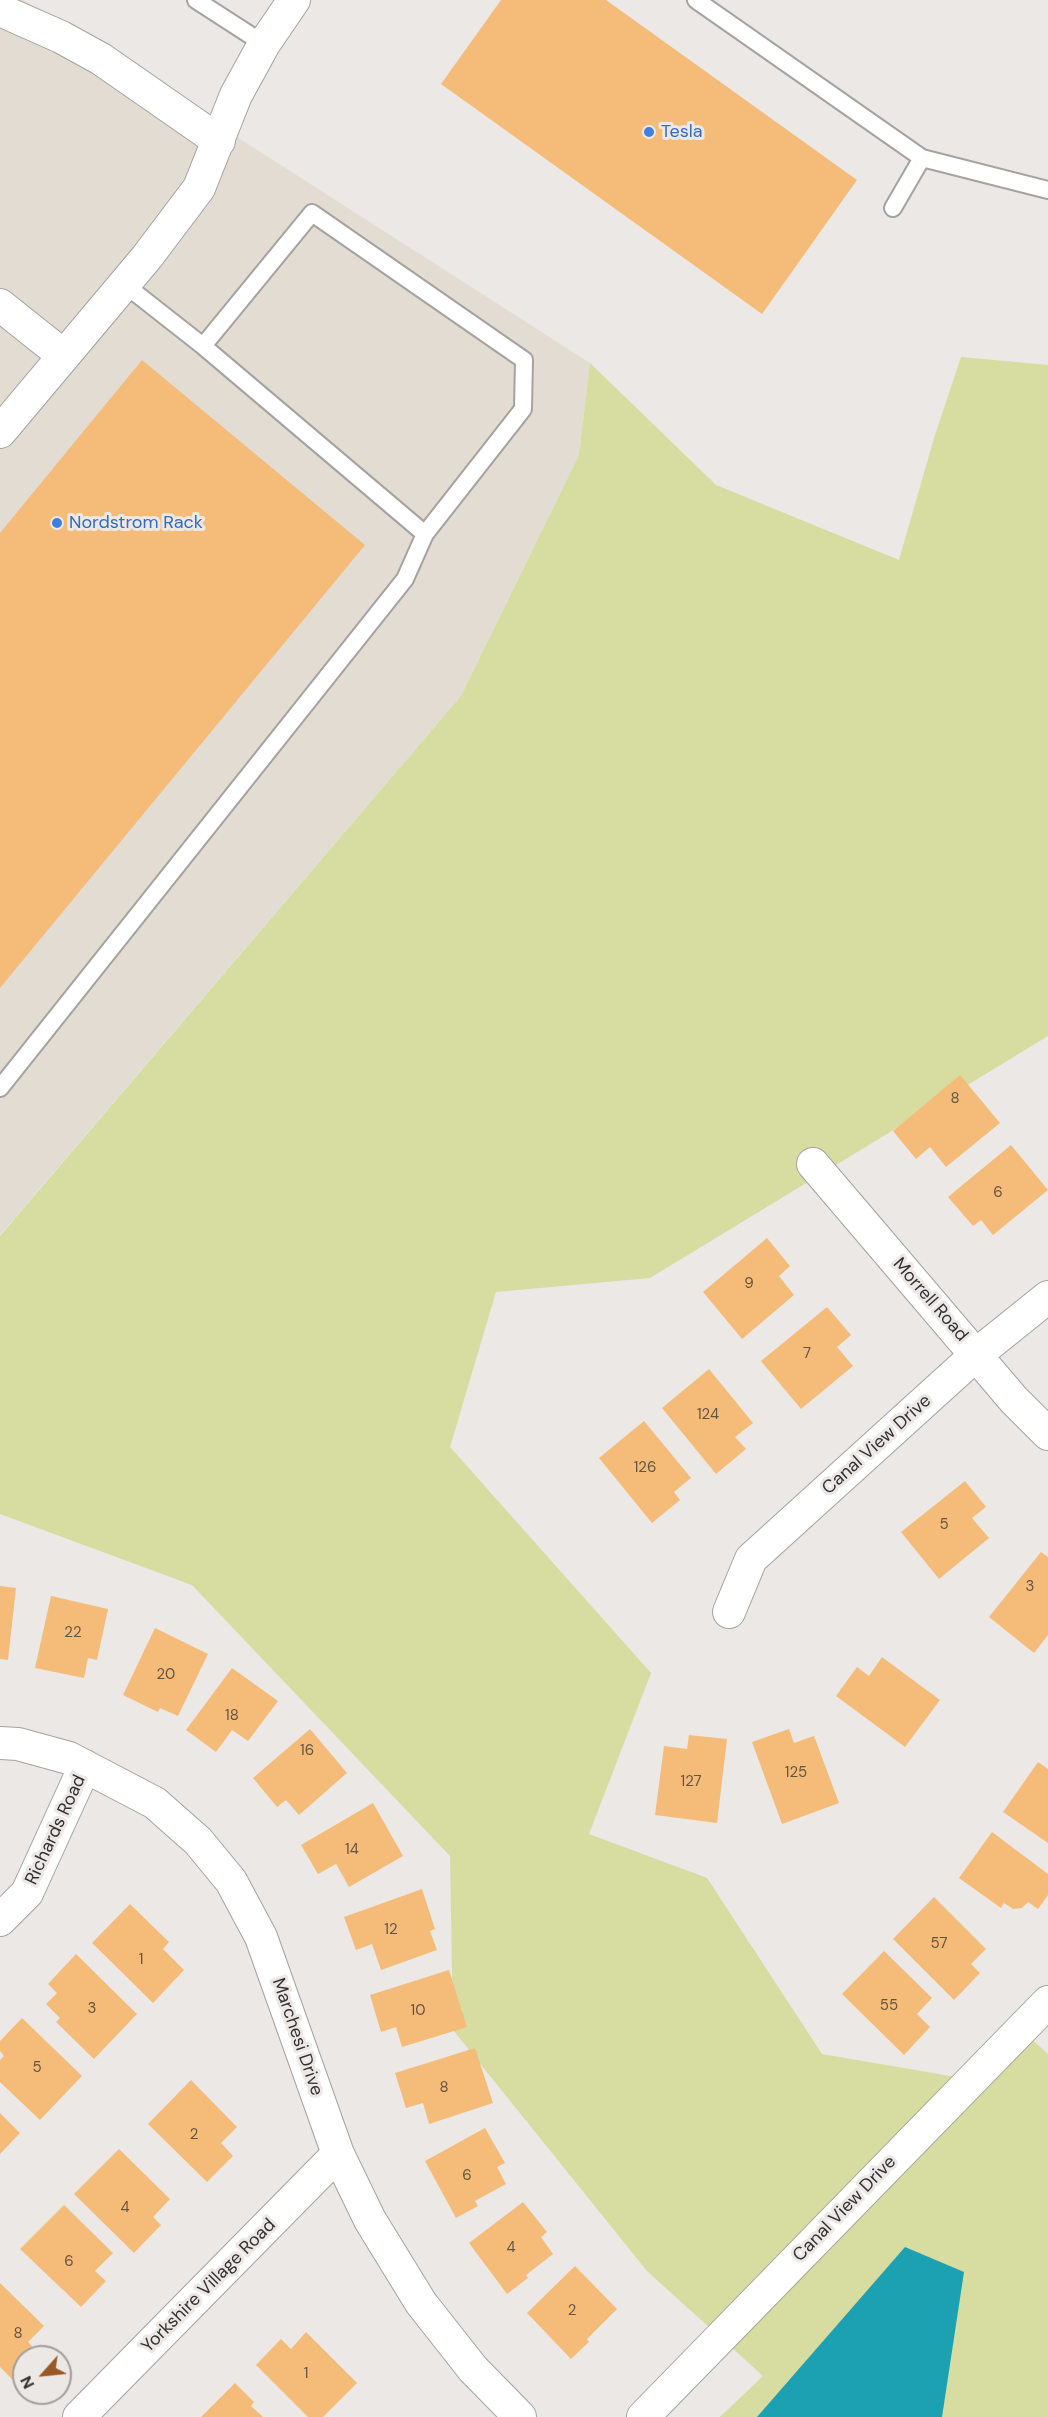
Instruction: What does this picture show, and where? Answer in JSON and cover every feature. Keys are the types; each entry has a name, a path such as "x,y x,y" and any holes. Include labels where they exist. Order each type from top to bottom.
{"street":[{"path":"0,432 175,222 199,188 237,95 264,44 294,0"},
{"path":"0,10 61,37 101,59 219,141"},
{"path":"0,305 64,356"},
{"name":"Morrell Road","path":"813,1164 1014,1400 1048,1434"},
{"name":"Canal View Drive","path":"729,1612 751,1560 977,1354 1048,1297"},
{"name":"Marchesi Drive","path":"0,1743 18,1744 69,1758 155,1803 198,1841 231,1881 261,1936 338,2154 369,2220 421,2303 473,2369 520,2417"},
{"name":"Richards Road","path":"0,1920 27,1893 85,1766"},
{"name":"Canal View Drive","path":"643,2417 1048,2002"},
{"name":"Yorkshire Village Road","path":"79,2417 338,2154"}],"lane":[{"path":"196,0 264,44"},
{"path":"696,0 922,158 1048,190"},
{"path":"893,208 922,158"},
{"path":"0,1088 405,579 425,534 524,409 524,360 312,213 203,346"},
{"path":"124,284 203,346 425,534"}],"shaded area":[{"path":"0,0 23,0 590,363 579,455 461,696 0,1235"}],"green space":[{"path":"961,357 1048,365 1048,1036 650,1278 496,1292 450,1447 651,1673 589,1834 707,1878 822,2054 985,2082 1028,2036 1048,2054 1048,2417 720,2417 763,2376 647,2271 453,2030 450,1856 192,1585 0,1514 0,1236 461,696 579,455 590,363 716,485 899,560 934,438"}],"water":[{"path":"905,2247 964,2272 942,2417 757,2417"}],"building":[{"name":"Tesla","path":"501,0 606,0 857,180 762,314 441,84"},
{"path":"142,360 365,545 0,988 0,533"},
{"path":"960,1075 1000,1123 946,1167 930,1147 916,1159 893,1131"},
{"path":"1011,1145 1048,1190 993,1235 981,1220 973,1226 948,1197"},
{"path":"767,1238 790,1266 779,1276 794,1295 742,1339 703,1292"},
{"path":"827,1307 851,1335 837,1347 853,1366 801,1409 761,1361"},
{"path":"709,1369 753,1423 735,1437 746,1449 716,1474 662,1408"},
{"path":"644,1421 691,1478 674,1492 680,1500 652,1523 599,1458"},
{"path":"965,1481 986,1507 972,1518 989,1538 939,1579 901,1532"},
{"path":"1041,1552 1048,1557 1048,1635 1034,1653 989,1617"},
{"path":"0,1586 16,1588 8,1660 0,1659"},
{"path":"51,1596 108,1609 97,1660 88,1658 84,1678 35,1668"},
{"path":"155,1628 208,1654 178,1716 160,1708 158,1712 123,1695"},
{"path":"882,1657 940,1700 905,1747 836,1696 857,1667 869,1676"},
{"path":"232,1668 278,1701 248,1741 232,1730 216,1752 186,1730"},
{"path":"310,1729 347,1773 299,1815 286,1800 277,1807 253,1778"},
{"path":"789,1729 794,1743 814,1736 839,1803 782,1824 752,1742"},
{"path":"689,1735 727,1739 717,1823 655,1815 664,1746 687,1749"},
{"path":"1038,1762 1048,1769 1048,1843 1003,1812"},
{"path":"373,1803 403,1856 349,1887 336,1864 318,1874 301,1845"},
{"path":"992,1832 1048,1874 1048,1895 1038,1909 1028,1902 1022,1908 1013,1909 1004,1903 1001,1908 959,1878"},
{"path":"422,1889 435,1929 430,1931 437,1950 381,1970 372,1944 356,1950 344,1917"},
{"path":"934,1897 986,1949 971,1964 980,1973 954,2000 893,1939"},
{"path":"130,1904 169,1942 163,1949 184,1970 153,2003 92,1943"},
{"path":"884,1951 932,1998 917,2014 930,2027 904,2055 842,1994"},
{"path":"76,1954 137,2014 94,2059 56,2022 60,2018 46,2004 57,1993 48,1984"},
{"path":"449,1970 467,2027 402,2047 396,2027 381,2032 370,1995"},
{"path":"22,2018 82,2076 40,2120 0,2082 0,2060 4,2056 0,2051 0,2041"},
{"path":"475,2048 493,2103 429,2124 423,2103 406,2108 395,2073"},
{"path":"191,2080 237,2127 221,2143 233,2156 207,2182 148,2124"},
{"path":"0,2113 20,2133 0,2154"},
{"path":"485,2128 505,2163 497,2167 506,2184 475,2201 478,2206 456,2218 425,2161"},
{"path":"119,2149 170,2199 153,2217 161,2225 134,2253 74,2194"},
{"path":"523,2202 547,2232 541,2237 553,2254 526,2275 528,2278 507,2294 469,2243"},
{"path":"64,2205 113,2253 95,2271 106,2281 81,2307 20,2249"},
{"path":"575,2266 617,2309 571,2359 527,2313"},
{"path":"0,2283 44,2326 28,2342 31,2345 12,2345 12,2379 0,2367"},
{"path":"306,2332 357,2383 323,2417 308,2417 256,2365 281,2339 291,2349"},
{"path":"235,2383 254,2402 251,2406 263,2417 201,2417"}],"place":[{"name":"Tesla","path":"649,132"},
{"name":"Nordstrom Rack","path":"57,523"}]}
